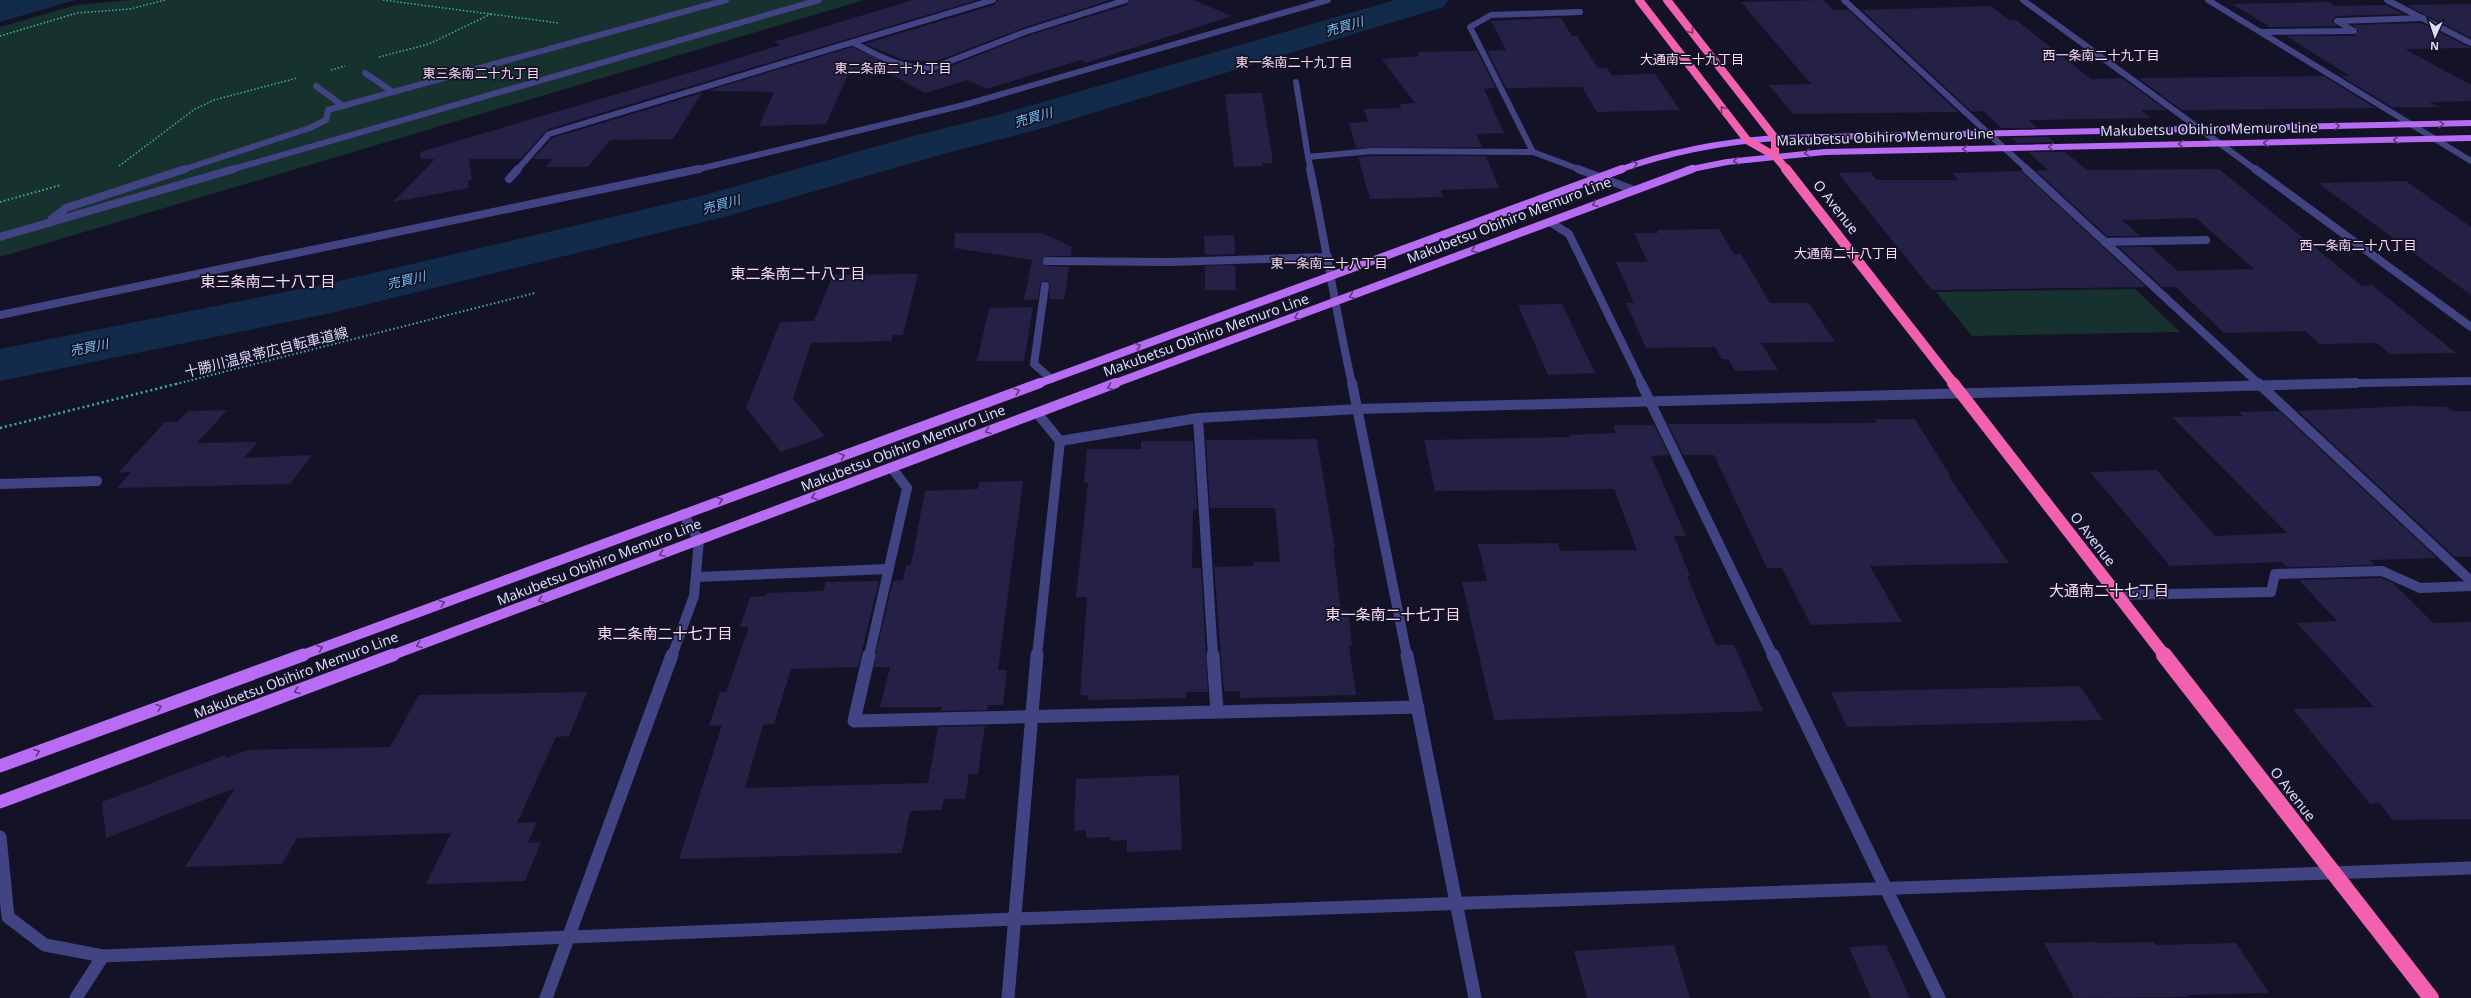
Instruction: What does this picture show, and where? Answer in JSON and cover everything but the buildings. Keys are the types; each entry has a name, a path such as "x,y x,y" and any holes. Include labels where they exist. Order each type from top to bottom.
{"highway":[{"name":"O Avenue","path":"1639,0 1747,140 1775,156 2431,998"},
{"path":"1666,0 1775,138 1775,156"}],"main road":[{"name":"Makubetsu Obihiro Memuro Line","path":"0,766 1598,176 1644,161 1702,147 1747,140 1775,138 1987,132 2471,124"},
{"name":"Makubetsu Obihiro Memuro Line","path":"0,802 1550,222 1631,188 1682,171 1727,162 1825,152 2471,138"}],"street":[{"path":"46,224 66,208 310,128 326,120 328,110 726,0"},
{"path":"0,237 381,126 662,47 819,0"},
{"path":"509,180 549,134 993,0"},
{"path":"854,43 907,69 921,70 935,67 1026,32 1126,0"},
{"path":"0,315 588,194 906,121 1011,93 1328,0"},
{"path":"1844,0 2471,581"},
{"path":"2023,0 2471,327"},
{"path":"2208,0 2471,161"},
{"path":"2387,0 2471,43"},
{"path":"1533,152 1470,27 1491,15 1580,12"},
{"path":"2262,32 2354,31 2338,22 2423,18"},
{"path":"365,73 393,92"},
{"path":"1296,82 1308,157 1328,257 1334,303 1358,409 1475,998"},
{"path":"316,86 343,106"},
{"path":"1308,157 1372,151 1533,152 1631,188"},
{"path":"1550,222 1569,234 1939,998"},
{"path":"2105,242 2206,240"},
{"path":"1047,260 1170,262 1328,257"},
{"path":"1045,286 1034,364 1051,378"},
{"path":"1060,441 1198,418 1358,409 1651,402 1958,392 2471,381"},
{"path":"1008,998 1031,715 1060,441 1037,413"},
{"path":"1198,418 1216,710"},
{"path":"892,468 907,488 854,721 1216,710 1418,707"},
{"path":"0,484 97,481"},
{"path":"546,998 694,596 699,540 683,514"},
{"path":"696,577 888,569"},
{"path":"2117,595 2271,592 2275,574 2382,571 2420,588 2471,586"},
{"path":"0,837 8,917 45,945 104,956 1015,919 2471,868"},
{"path":"76,998 104,956"}],"path":[{"path":"0,36 77,13 130,9 165,0"},
{"path":"383,0 560,23"},
{"name":"十勝川温泉帯広自転車道線","path":"0,428 389,332 535,293"}],"green space":[{"path":"131,0 864,0 0,257 0,27 76,5"},
{"path":"2135,289 2180,332 1972,336 1936,292"}],"water":[{"path":"0,0 75,0 0,22"}],"waterway":[{"name":"売買川","path":"0,365 331,298 712,207 928,145 1019,122 1431,0"}],"district":[{"name":"西一条南二十九丁目","path":"2101,55"},
{"name":"大通南二十九丁目","path":"1692,59"},
{"name":"東一条南二十九丁目","path":"1294,62"},
{"name":"東二条南二十九丁目","path":"893,68"},
{"name":"東三条南二十九丁目","path":"481,73"},
{"name":"西一条南二十八丁目","path":"2358,245"},
{"name":"大通南二十八丁目","path":"1846,253"},
{"name":"東一条南二十八丁目","path":"1329,263"},
{"name":"東二条南二十八丁目","path":"798,274"},
{"name":"東三条南二十八丁目","path":"268,282"},
{"name":"大通南二十七丁目","path":"2109,591"},
{"name":"東一条南二十七丁目","path":"1393,615"},
{"name":"東二条南二十七丁目","path":"665,634"}]}
